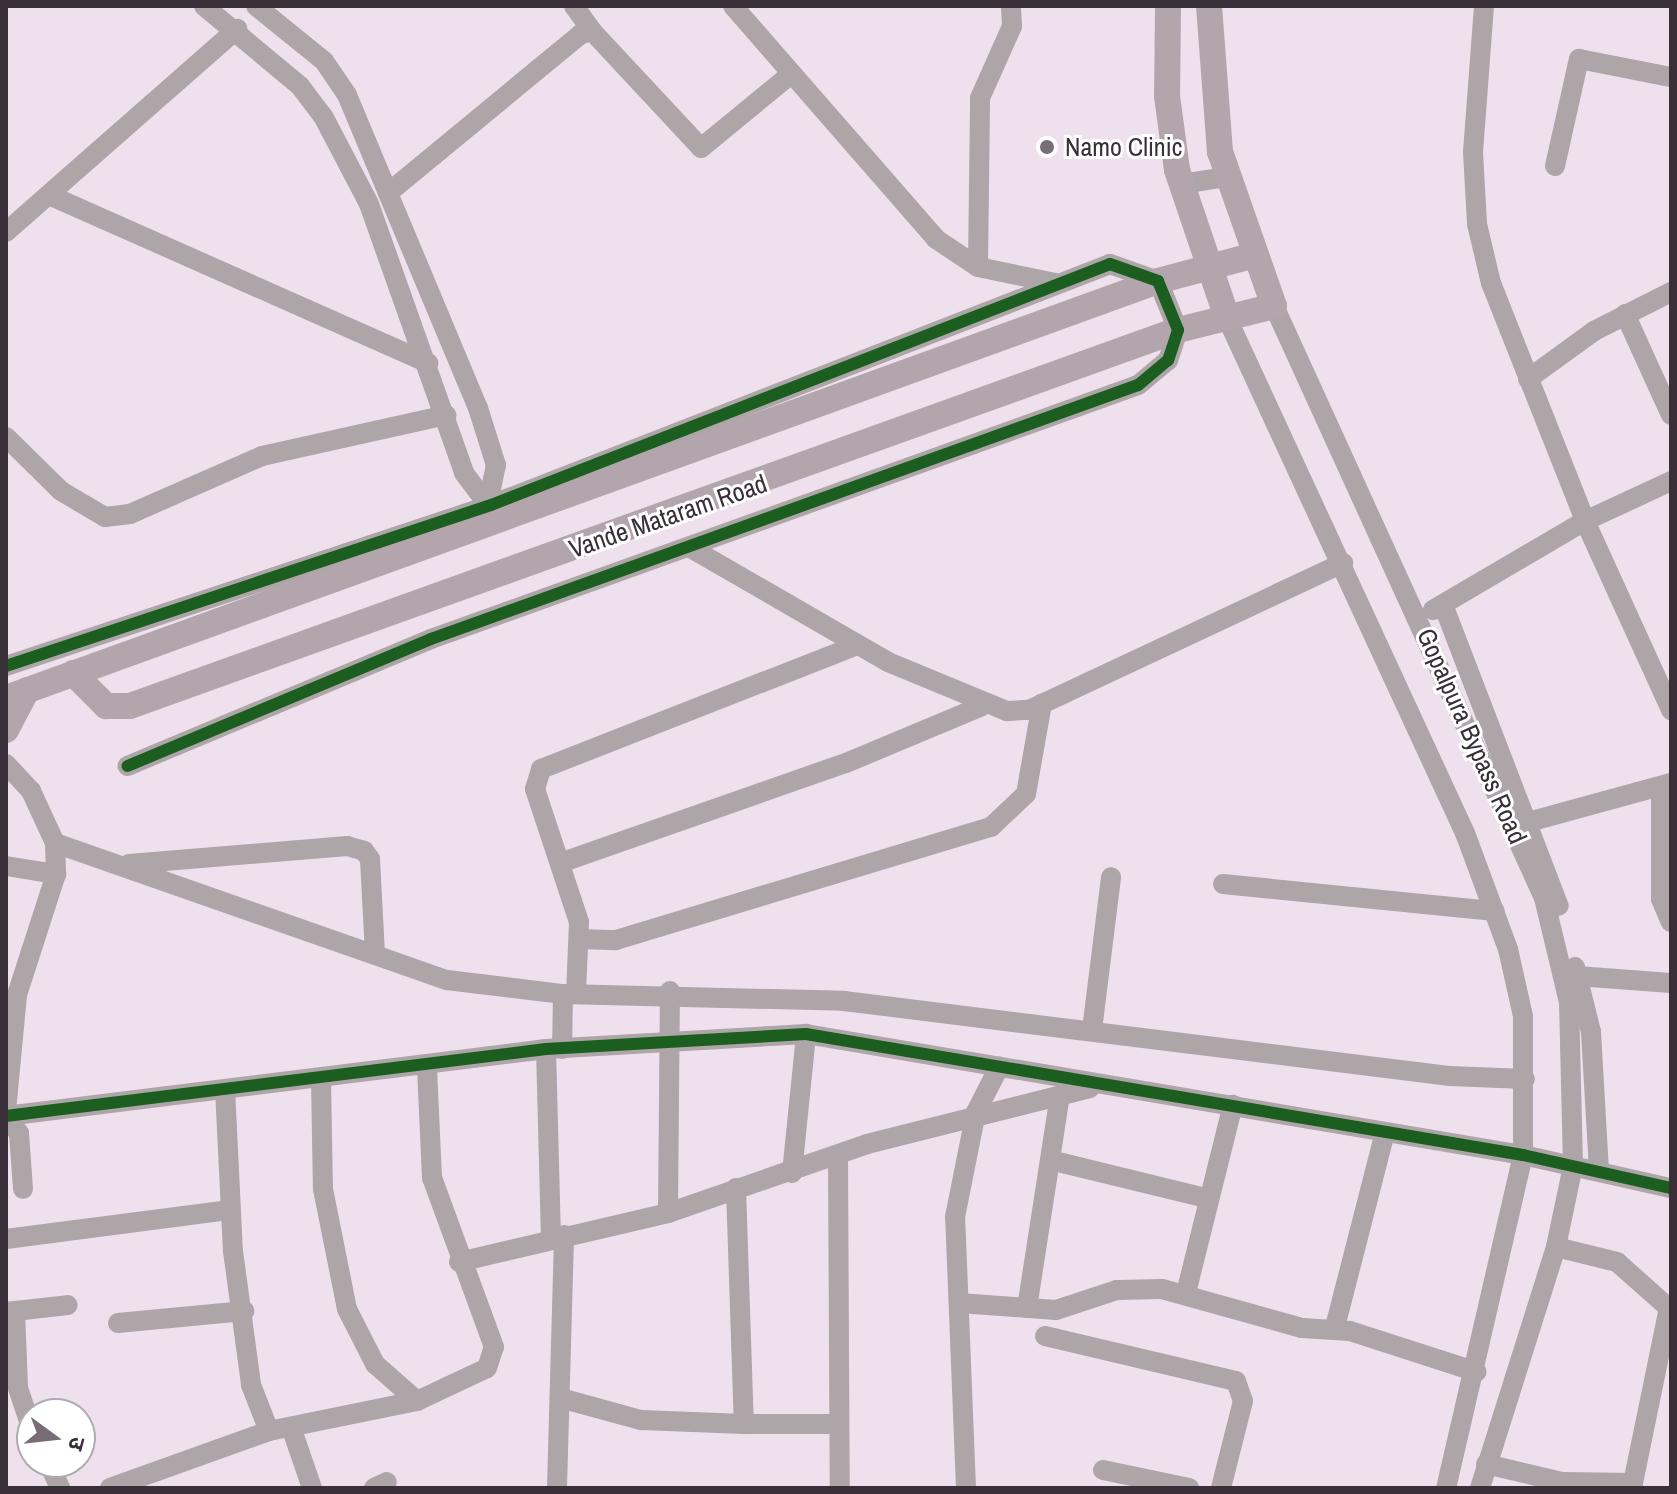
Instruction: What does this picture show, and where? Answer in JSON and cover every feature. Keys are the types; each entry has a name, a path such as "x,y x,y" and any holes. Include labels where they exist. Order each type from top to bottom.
{"main road":[{"name":"Gopalpura Bypass Road","path":"1168,6 1167,96 1182,184 1207,267 1227,318"},
{"name":"Gopalpura Bypass Road","path":"1209,6 1210,88 1226,177 1251,256 1274,306"},
{"name":"Vande Mataram Road","path":"16,694 493,509 1158,281 1251,256"},
{"name":"Vande Mataram Road","path":"73,673 106,706 130,706 1178,330 1274,306"},
{"path":"6,730 16,694"}],"street":[{"path":"204,6 237,29 323,116 369,204 447,415 464,473 493,509"},
{"path":"256,6 324,61 347,95 478,408 496,465 493,509"},
{"path":"574,6 592,31 701,148 791,74"},
{"path":"733,6 911,214 978,267 1055,283"},
{"path":"978,267 980,98 1012,26 1011,6"},
{"path":"1484,6 1473,152 1477,224 1528,379 1585,521 1671,710"},
{"path":"6,232 237,29"},
{"path":"388,193 592,31"},
{"path":"1555,166 1579,59 1671,77"},
{"path":"1182,184 1226,177"},
{"path":"49,195 428,363"},
{"path":"6,666 493,509 1055,283 1110,264 1158,281 1178,330 1168,360 1138,385 431,639 128,766"},
{"path":"1528,379 1625,314 1671,292"},
{"name":"Gopalpura Bypass Road","path":"1274,306 1418,615 1560,951 1576,1072 1573,1166 1556,1247 1480,1488"},
{"path":"1625,314 1671,415"},
{"name":"Gopalpura Bypass Road","path":"1227,318 1343,563 1495,911 1523,1016 1523,1155 1477,1372 1446,1488"},
{"path":"6,437 61,491 105,517 130,514 262,456 447,415"},
{"path":"1418,615 1444,607 1585,521 1671,481"},
{"path":"689,547 858,645 982,706 1029,710 1343,563"},
{"path":"1444,607 1532,821 1577,976 1591,1032 1599,1169"},
{"path":"557,1488 564,1399 554,1049 580,939 560,863 535,789 553,760 858,645"},
{"path":"580,939 616,940 991,827 1026,794 1042,703"},
{"path":"560,863 846,763 982,706"},
{"path":"6,764 31,791 55,843 56,874 12,994 6,1115 19,1133 23,1189"},
{"path":"1532,821 1666,784 1661,899 1671,922"},
{"path":"55,843 447,980 569,994 670,991 844,1001 1450,1076 1525,1079"},
{"path":"123,865 347,846 364,851 370,859 375,953"},
{"path":"6,866 56,874"},
{"path":"1092,1030 1111,877"},
{"path":"1223,884 1495,911"},
{"path":"1577,976 1671,983"},
{"path":"668,1213 670,991"},
{"path":"6,1115 427,1069 554,1049 806,1034 999,1067 1093,1087 1233,1105 1523,1155 1599,1169 1671,1188"},
{"path":"792,1173 806,1034"},
{"path":"966,1488 955,1217 976,1112 999,1067"},
{"path":"119,1486 269,1431 417,1401 487,1368 494,1347 459,1262 432,1178 427,1069"},
{"path":"321,1079 323,1189 347,1309 375,1364 417,1401"},
{"path":"459,1262 668,1213 736,1188 792,1173 976,1112 1093,1087"},
{"path":"225,1089 230,1210 251,1385 269,1431"},
{"path":"1027,1308 1060,1096"},
{"path":"1186,1293 1206,1198 1233,1105"},
{"path":"1335,1327 1385,1132"},
{"path":"838,1157 840,1488"},
{"path":"1050,1160 1206,1198"},
{"path":"736,1188 744,1424"},
{"path":"6,1239 230,1210"},
{"path":"1486,1464 1561,1485 1639,1486 1670,1309 1617,1262 1556,1247"},
{"path":"959,1303 1056,1310 1140,1288 1186,1293 1302,1328 1335,1327 1477,1372"},
{"path":"14,1403 10,1312 68,1305"},
{"path":"118,1323 244,1311"},
{"path":"1045,1336 1236,1381 1243,1401 1221,1488"},
{"path":"564,1399 641,1420 838,1424"},
{"path":"291,1427 312,1488"},
{"path":"1103,1470 1189,1488"}],"cycle path":[{"path":"6,666 491,505 1110,264 1158,281 1178,330 1168,360 1138,385 431,639 128,766"},
{"path":"6,1116 546,1049 806,1034 1523,1155 1671,1188"}],"place":[{"name":"Namo Clinic","path":"1047,147"}]}
